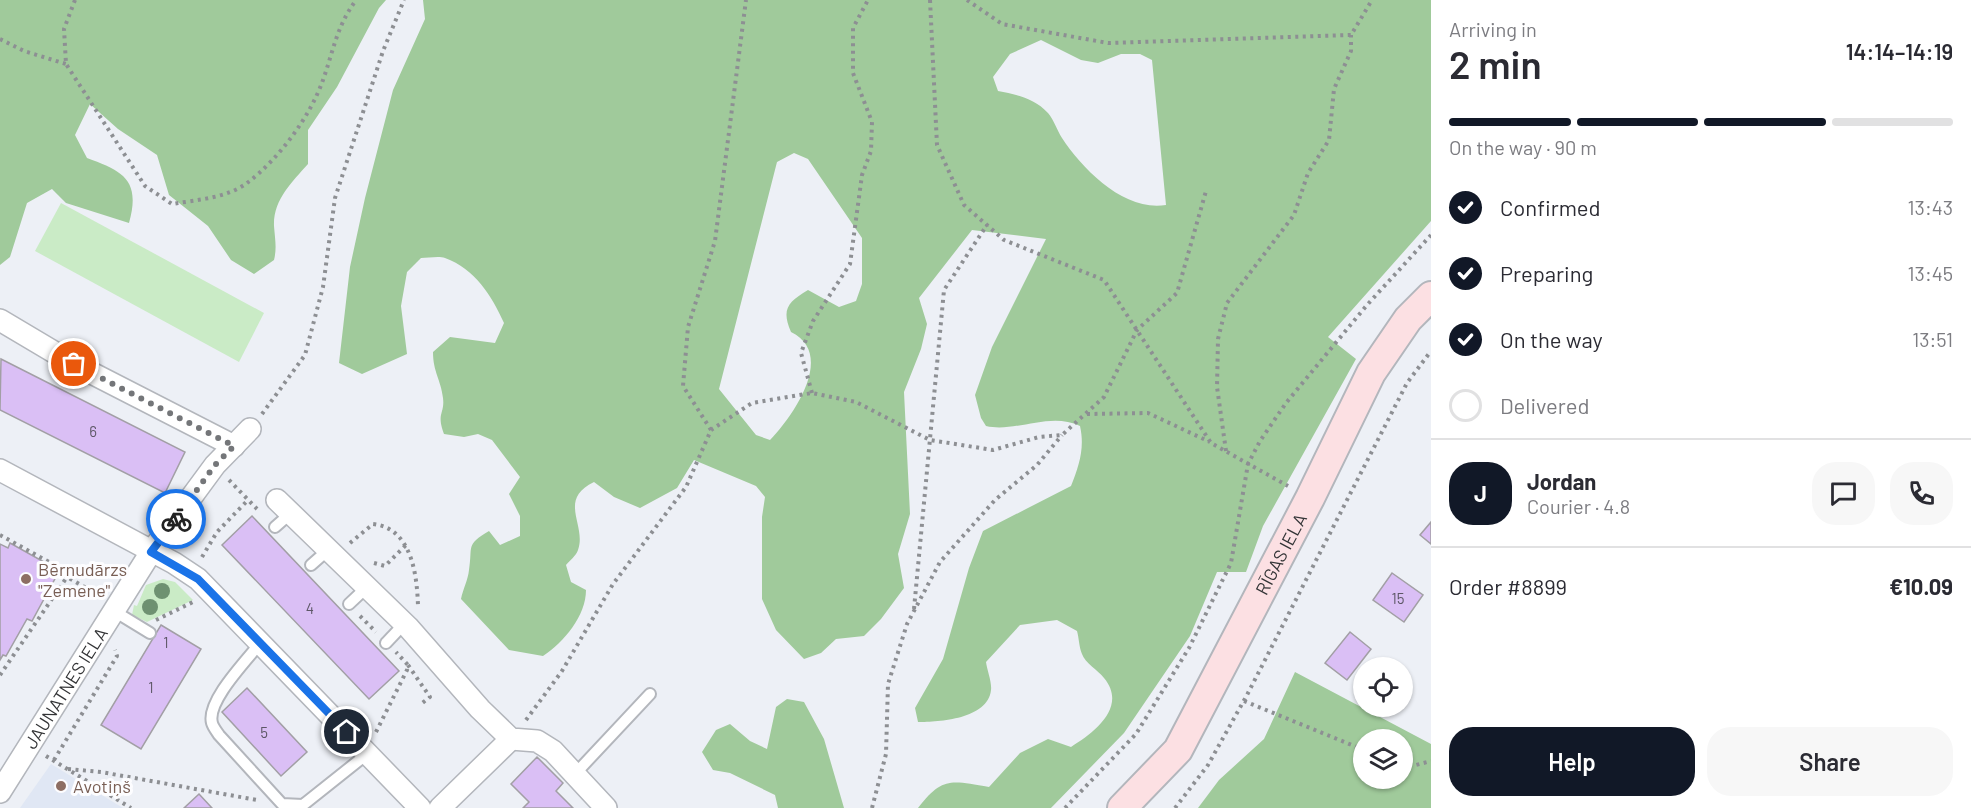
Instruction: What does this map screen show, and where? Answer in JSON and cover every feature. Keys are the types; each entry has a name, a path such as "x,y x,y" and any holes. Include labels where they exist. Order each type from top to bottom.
{"main road":[{"name":"RĪGAS IELA","path":"1122,808 1178,750 1310,498 1371,373 1408,319 1431,296"}],"street":[{"path":"0,320 74,364 234,446"},
{"name":"JAUNATNES IELA","path":"0,792 34,739 72,691 110,605 215,465 250,429"},
{"path":"0,470 198,579 420,808"},
{"path":"284,507 406,625 480,710 511,739 537,741 553,751 606,808"},
{"path":"440,808 511,739"}],"lane":[{"path":"275,527 284,507"},
{"path":"311,565 332,554"},
{"path":"349,604 367,587"},
{"path":"110,605 147,631"},
{"path":"386,643 406,625"},
{"path":"261,642 217,698 212,712 212,723 219,735 282,804 303,805 367,753"},
{"path":"575,774 650,694"}],"path":[{"path":"75,0 64,29 66,64 145,186 172,204 208,198 246,184 290,140 322,83 341,21 356,0"},
{"path":"250,429 278,395 305,355 323,287 335,198 382,51 404,0"},
{"path":"711,430 683,386 688,327 715,241 746,0"},
{"path":"812,393 801,353 813,321 850,264 862,175 871,151 872,122 853,73 853,28 868,0"},
{"path":"930,0 932,84 937,146 964,205 1004,240 1104,280 1211,443"},
{"path":"967,0 1002,24 1108,43 1351,35"},
{"path":"1226,452 1217,387 1218,339 1227,303 1294,215 1308,173 1329,140 1334,89 1351,51 1351,35 1372,0"},
{"path":"0,39 24,51 66,64"},
{"path":"872,808 886,753 888,684 907,624 940,562 995,500 1037,465 1062,435 1104,397 1137,330 1177,293 1206,191"},
{"path":"914,611 944,290 987,225"},
{"path":"1065,808 1136,734 1189,648 1231,563 1248,464 1286,403 1367,305 1431,235"},
{"path":"1175,808 1208,765 1244,701 1407,383 1431,351"},
{"path":"511,739 562,671 613,584 686,487 711,430 752,403 812,393 856,402 930,440 993,450 1039,437 1062,435"},
{"path":"1086,414 1148,413 1211,443 1310,498"},
{"path":"196,565 217,532 248,500"},
{"path":"332,554 373,524 386,525 397,533 406,545 418,594 418,613 406,625"},
{"path":"0,535 49,562 110,605"},
{"path":"355,538 358,546"},
{"path":"369,561 385,566 406,545"},
{"path":"0,675 68,577"},
{"path":"147,631 147,624 196,601 190,594"},
{"path":"54,760 117,656 111,641"},
{"path":"408,665 430,698 421,704"},
{"path":"1244,701 1353,746"},
{"path":"34,739 42,754 131,808"},
{"path":"1413,764 1431,761"},
{"path":"68,769 101,772 282,804"}],"shaded area":[{"name":"Avotiņš","path":"51,764 123,808 20,808"}],"green space":[{"path":"0,0 386,0 379,8 337,87 308,130 308,164 285,192 277,208 274,226 276,247 274,260 254,274 231,260 208,226 169,195 157,155 118,129 90,104 75,135 87,158 110,168 126,179 133,197 129,223 66,203 52,189 27,203 10,257 0,265"},
{"path":"423,0 1431,0 1431,221 1328,337 1356,359 1263,526 1246,572 1217,572 1190,636 1124,733 1051,808 918,808 934,790 949,783 989,787 1020,753 1048,739 1071,747 1098,727 1110,709 1112,699 1110,689 1104,678 1084,657 1077,631 1057,620 1020,625 986,662 991,690 988,700 972,713 950,720 918,722 915,708 943,659 969,568 983,531 1071,486 1079,464 1082,442 1080,426 1069,422 1045,421 1009,427 986,426 981,418 975,395 992,347 1046,239 972,230 919,298 927,324 921,349 904,392 910,514 898,554 904,588 881,619 864,636 836,639 821,653 804,659 776,630 762,599 762,517 765,497 756,486 694,460 677,488 640,508 614,497 594,482 583,489 575,505 580,541 578,550 566,565 571,582 586,590 578,619 566,636 543,656 509,650 461,599 473,543 489,531 500,545 520,536 520,516 509,494 520,477 492,440 478,434 464,437 444,434 441,422 443,398 433,352 450,337 495,343 504,323 494,303 474,276 456,263 443,257 421,258 407,272 401,306 407,354 362,374 339,363 350,267 365,198 393,90 425,19","holes":["1041,40 1081,60 1098,63 1121,54 1140,54 1152,60 1166,205 1135,202 1106,186 1081,163 1043,108 1025,98 998,91 993,77 1010,54","794,153 808,159 862,238 862,284 856,301 839,307 808,290 791,302 788,307 788,324 791,332 804,342 810,355 810,369 799,401 770,440 756,435 719,389 777,162"]},
{"path":"61,203 264,313 239,362 35,251"},
{"path":"163,579 175,582 193,600 147,622 132,615 134,605 137,606 146,585"},
{"path":"1295,672 1353,703 1353,717 1380,717 1403,729 1353,729 1353,789 1413,789 1413,734 1431,744 1431,808 1198,808 1219,780 1264,739"},
{"path":"787,699 804,702 824,739 844,808 778,808 775,795 730,773 713,770 702,752 716,730 730,724 750,741 767,749 776,707"}],"building":[{"path":"1,359 185,452 165,493 0,410"},
{"path":"252,516 399,671 369,699 222,545"},
{"path":"1431,522 1431,544 1420,535"},
{"path":"10,543 44,562 41,566 57,575 32,621 27,619 6,656 3,655 0,660 0,544 8,548"},
{"path":"1392,573 1423,595 1404,622 1373,600"},
{"path":"161,625 201,649 141,749 101,725"},
{"path":"1350,632 1371,649 1365,657 1353,657 1353,672 1347,680 1325,663"},
{"path":"247,688 307,752 281,776 222,712"},
{"path":"537,757 563,783 556,791 573,808 523,808 529,802 511,784"},
{"path":"199,794 212,808 184,808"}],"way so far":[{"path":"74,364 190,421 234,446 215,465 176,519"}],"place":[{"name":"Bērnudārzs \"Zemene\"","path":"26,579"},
{"name":"Avotiņš","path":"61,786"}],"route":[{"path":"176,519 151,552 174,563 198,579 347,732"}]}
